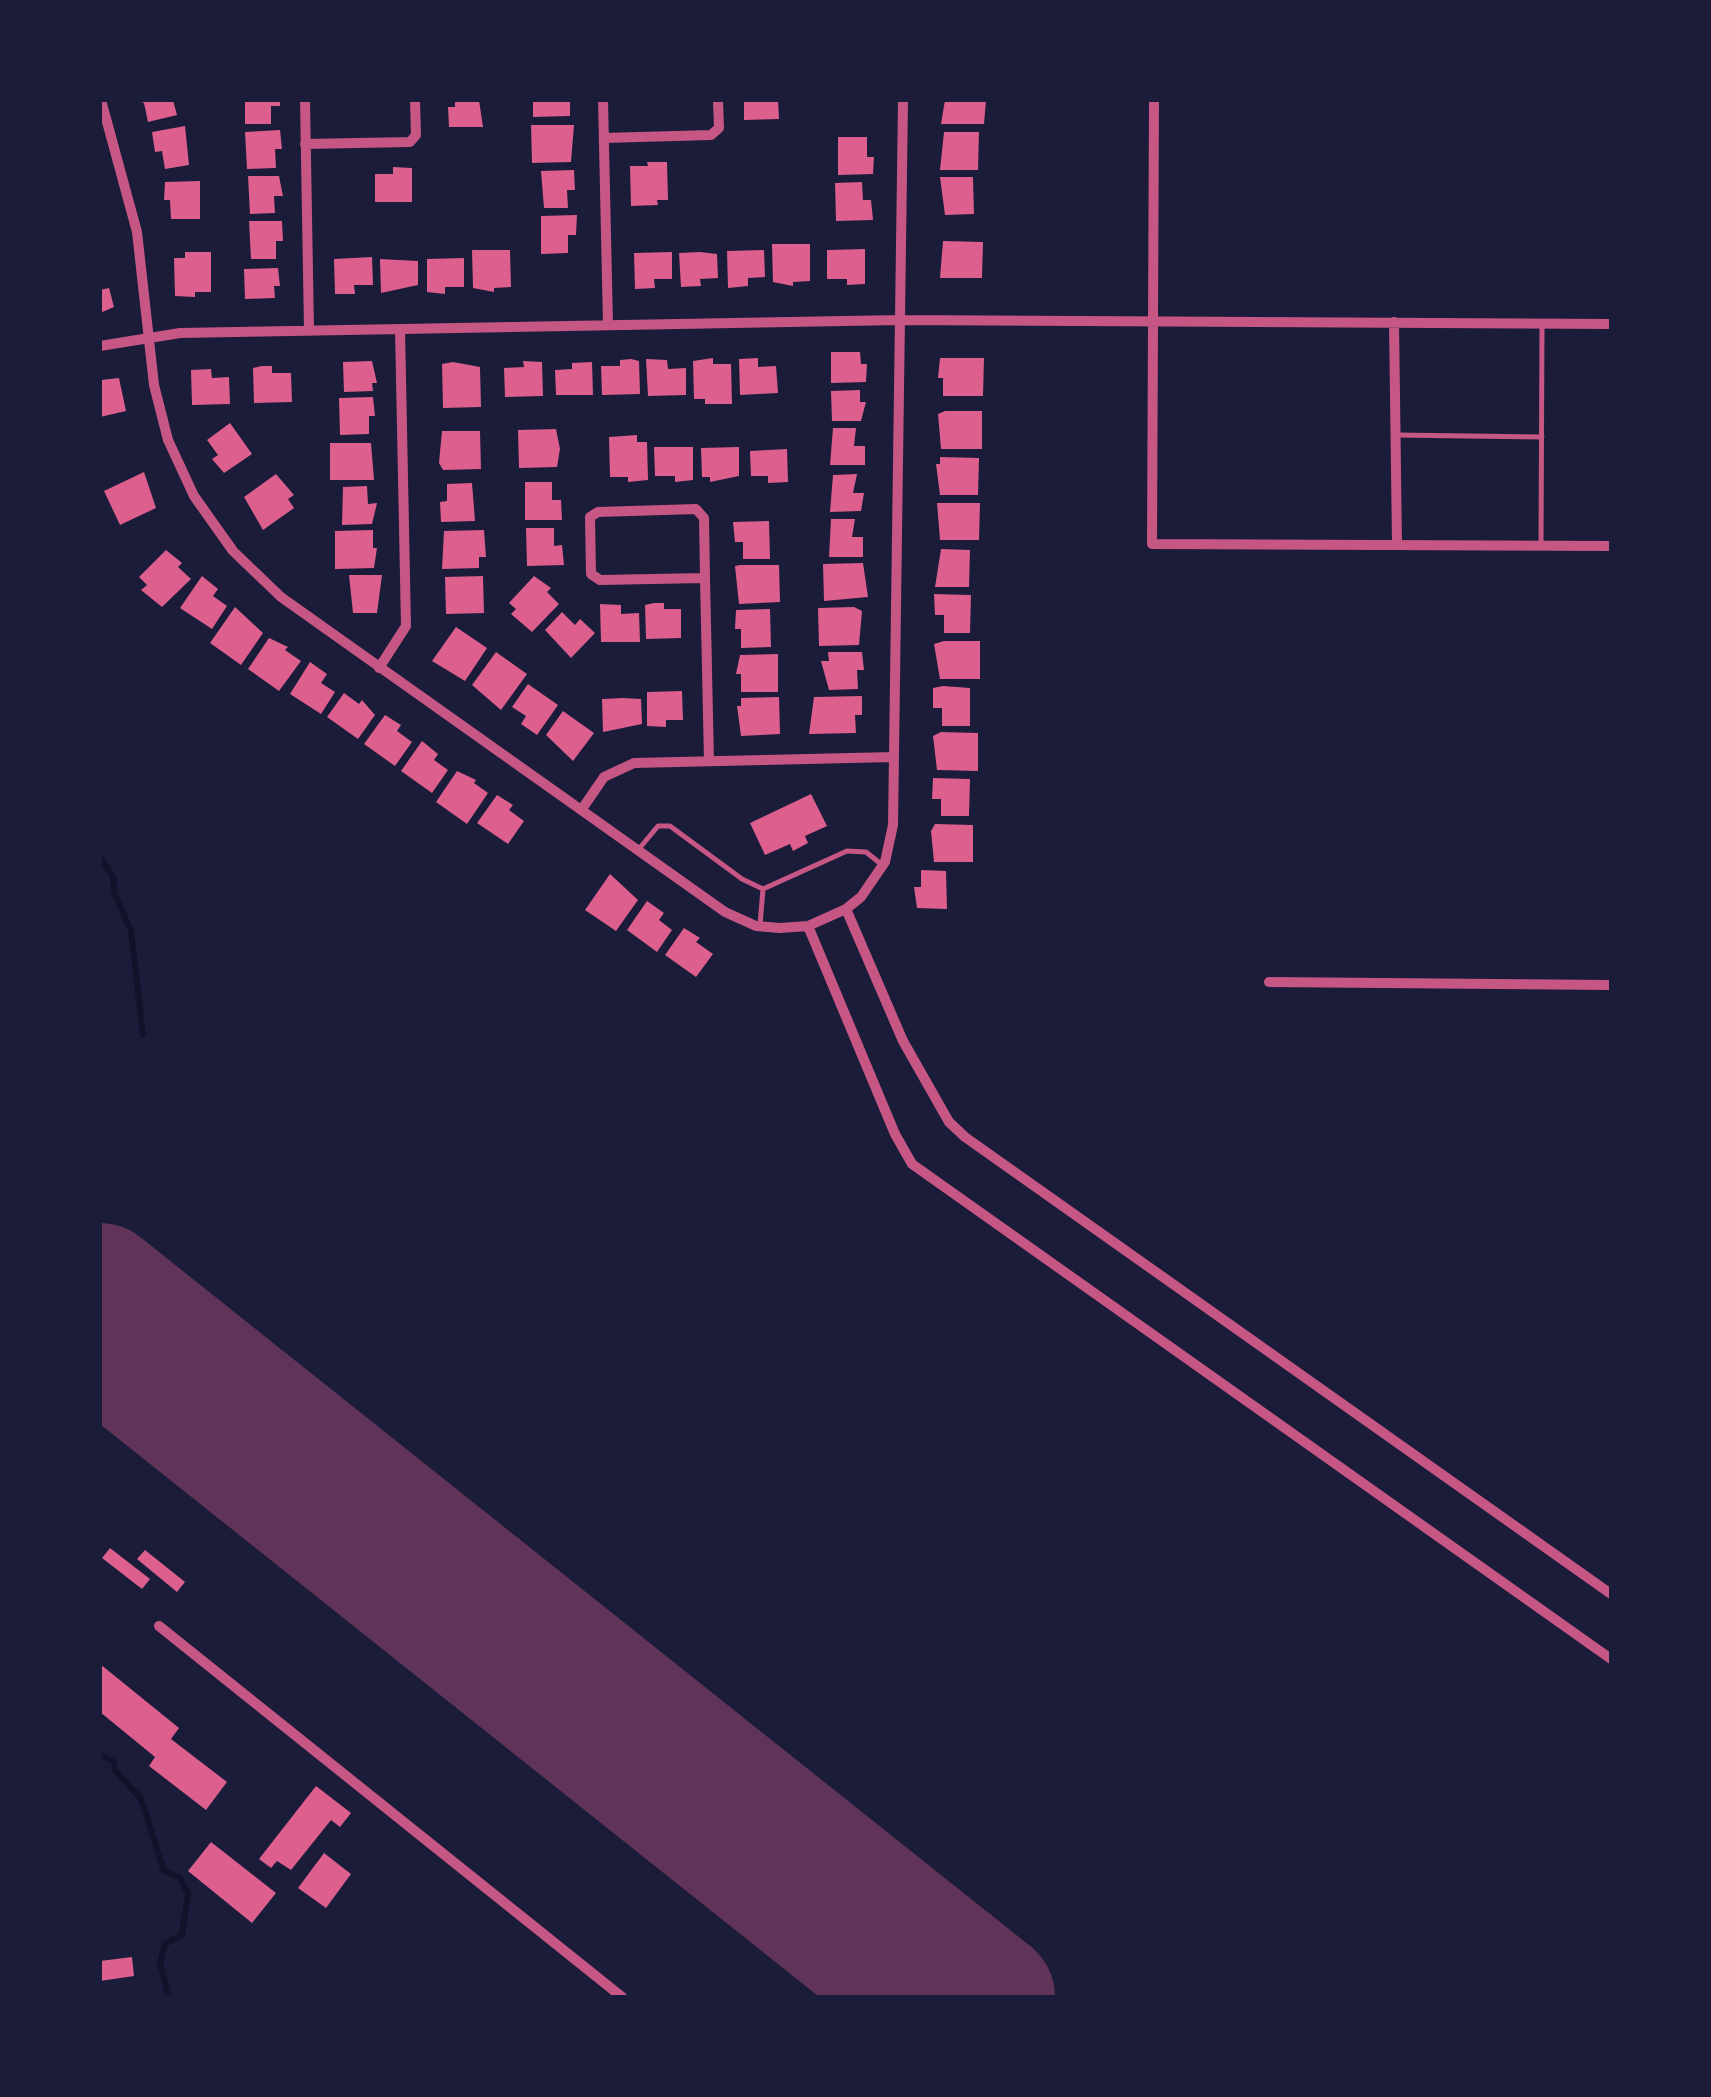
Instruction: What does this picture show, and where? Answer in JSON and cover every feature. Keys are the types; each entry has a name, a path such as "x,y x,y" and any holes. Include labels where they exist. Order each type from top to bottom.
{"street":[{"path":"101,100 137,232 154,386 168,440 194,496 232,551 281,598 379,668 726,912 760,926 808,926 846,909 862,897 882,865 893,826 903,100"},
{"path":"304,100 309,330"},
{"path":"305,144 410,142 416,135 416,100"},
{"path":"603,100 608,325"},
{"path":"604,138 711,135 719,128 718,100"},
{"path":"1154,100 1152,544 1611,546"},
{"path":"100,346 149,334 900,320 1611,324"},
{"path":"1394,322 1397,544"},
{"path":"379,668 406,626 400,329"},
{"path":"705,578 600,580 591,574 590,517 598,512 696,510 704,518 709,761"},
{"path":"582,809 604,777 618,766 894,757"},
{"path":"846,909 904,1041 949,1122 965,1137 1611,1594"},
{"path":"808,926 899,1144 912,1164 1611,1659"},
{"path":"1269,982 1611,985"},
{"path":"160,1626 622,1997"}],"lane":[{"path":"1541,546 1542,323"},
{"path":"1396,435 1542,437"},
{"path":"638,850 658,826 670,826 742,879 762,888 847,851 866,852 882,865"},
{"path":"760,926 762,888"}],"building":[{"path":"137,100 173,100 177,115 148,122 144,103"},
{"path":"245,100 280,100 280,106 271,106 271,124 245,124"},
{"path":"455,100 479,100 483,127 449,127 448,107 455,107"},
{"path":"533,100 570,100 570,116 533,117"},
{"path":"778,100 779,119 744,120 744,101"},
{"path":"945,100 986,100 984,124 941,124"},
{"path":"531,125 574,125 571,162 532,163"},
{"path":"185,126 189,165 165,169 162,151 155,152 152,132"},
{"path":"280,130 282,149 275,149 276,168 247,169 245,132"},
{"path":"944,132 979,132 978,170 940,170"},
{"path":"838,137 867,137 867,157 874,157 873,174 838,175"},
{"path":"647,162 667,162 668,200 657,200 658,205 631,206 630,166 648,166"},
{"path":"393,167 412,168 412,202 375,202 375,174 393,174"},
{"path":"574,170 575,190 567,190 568,208 544,208 541,171"},
{"path":"248,176 279,176 283,196 274,196 275,213 250,214"},
{"path":"940,177 973,177 974,214 945,215"},
{"path":"200,181 200,219 171,219 170,200 164,200 165,182"},
{"path":"862,182 863,200 871,200 873,220 836,221 835,183"},
{"path":"577,215 576,235 568,235 568,253 541,254 541,216"},
{"path":"249,221 282,221 283,241 276,241 276,259 251,259"},
{"path":"943,241 983,242 982,278 940,278"},
{"path":"772,244 810,244 810,281 793,282 793,286 773,282"},
{"path":"865,249 865,284 847,285 847,279 827,279 827,250"},
{"path":"472,250 510,250 511,287 494,288 494,292 473,288"},
{"path":"764,250 765,277 748,278 748,286 728,288 727,251"},
{"path":"185,252 211,252 211,292 195,292 195,297 175,296 174,258 185,258"},
{"path":"672,252 672,279 654,279 655,288 635,289 634,253"},
{"path":"679,253 717,254 718,278 700,279 701,286 681,287"},
{"path":"372,257 373,285 354,285 355,294 335,294 334,259"},
{"path":"464,258 464,287 445,287 445,294 427,292 427,259"},
{"path":"380,259 418,261 418,285 381,293"},
{"path":"278,268 280,286 274,286 275,298 245,299 244,269"},
{"path":"109,288 114,307 100,313 100,290"},
{"path":"831,352 860,352 861,364 867,364 866,382 831,383"},
{"path":"713,358 713,364 731,364 732,404 705,404 705,399 694,399 693,361"},
{"path":"758,358 758,367 776,366 778,393 740,395 739,359"},
{"path":"940,358 984,358 983,396 943,396 943,378 938,378"},
{"path":"646,359 667,360 668,369 686,368 686,395 648,396"},
{"path":"620,360 639,361 640,394 602,395 601,366 620,366"},
{"path":"372,361 377,383 372,383 373,391 344,392 343,362"},
{"path":"523,361 542,362 543,396 505,397 504,368 524,367"},
{"path":"592,362 593,395 556,395 555,370 572,369 572,363"},
{"path":"442,364 480,367 481,407 443,408"},
{"path":"272,366 272,373 291,373 292,402 254,403 253,368"},
{"path":"211,369 212,378 229,377 230,404 192,405 191,370"},
{"path":"119,378 126,411 100,417 101,380"},
{"path":"860,390 860,402 866,402 861,421 832,421 831,391"},
{"path":"373,397 375,416 369,416 369,434 340,435 339,398"},
{"path":"982,411 982,449 941,449 938,414"},
{"path":"230,423 252,454 224,473 212,459 218,455 207,440"},
{"path":"833,428 856,428 854,446 865,446 865,465 830,465"},
{"path":"556,429 560,449 557,467 519,468 518,430"},
{"path":"442,431 480,431 481,469 443,470 439,463"},
{"path":"637,435 637,442 647,442 648,480 628,482 628,477 610,477 609,437"},
{"path":"330,443 371,443 374,480 330,480"},
{"path":"654,447 693,447 693,480 675,482 675,476 655,476"},
{"path":"739,447 739,476 710,482 710,477 702,477 701,448"},
{"path":"787,449 788,482 768,483 768,476 751,476 750,451"},
{"path":"940,457 979,458 978,495 940,495 936,464 940,464"},
{"path":"144,472 156,508 120,525 104,491"},
{"path":"276,474 294,495 288,499 294,508 263,530 244,497"},
{"path":"857,474 853,493 864,493 861,511 830,512 833,475"},
{"path":"525,482 552,482 552,500 561,500 562,520 525,520"},
{"path":"472,483 475,521 441,522 440,502 447,501 447,484"},
{"path":"367,486 368,504 377,503 372,524 342,525 343,487"},
{"path":"937,503 980,503 979,540 940,540"},
{"path":"831,519 855,519 852,537 863,537 863,557 829,557"},
{"path":"769,521 770,559 743,559 743,542 735,542 733,522"},
{"path":"526,528 554,528 554,546 562,545 564,565 527,566"},
{"path":"373,530 373,548 377,548 374,568 335,569 335,531"},
{"path":"484,530 486,557 479,557 479,568 442,569 444,531"},
{"path":"941,549 970,550 969,587 935,587"},
{"path":"166,550 182,563 178,567 191,579 162,607 141,590 147,585 139,577"},
{"path":"863,563 868,597 824,601 823,564"},
{"path":"779,565 780,602 739,604 735,566"},
{"path":"349,575 382,575 377,613 353,613"},
{"path":"202,576 218,589 213,596 227,606 212,629 180,608"},
{"path":"483,576 484,613 446,614 445,577"},
{"path":"534,576 551,588 547,592 559,604 532,632 511,614 516,609 509,603"},
{"path":"934,594 971,595 970,633 944,633 944,615 935,615"},
{"path":"664,603 664,609 681,609 681,638 646,639 645,605"},
{"path":"600,604 621,605 621,614 639,613 640,642 601,642"},
{"path":"235,607 263,633 241,665 210,643"},
{"path":"854,607 862,611 859,645 819,646 818,608"},
{"path":"770,609 771,647 741,648 741,629 735,629 736,610"},
{"path":"562,612 575,625 580,619 595,633 571,658 545,630"},
{"path":"456,627 487,648 465,681 432,661"},
{"path":"269,638 288,647 285,650 301,661 279,691 248,669"},
{"path":"980,641 980,679 940,679 934,644"},
{"path":"496,652 527,674 501,710 472,685"},
{"path":"828,652 862,652 864,670 857,670 858,689 829,690 821,661 829,661"},
{"path":"778,654 778,692 741,692 741,674 736,674 740,655"},
{"path":"310,662 327,674 321,683 335,692 321,714 290,694"},
{"path":"528,684 558,705 537,735 521,724 526,716 512,707"},
{"path":"933,688 970,688 970,726 942,726 942,708 933,708"},
{"path":"682,691 683,720 666,720 666,727 647,726 647,692"},
{"path":"344,693 359,704 362,700 375,715 358,739 327,717"},
{"path":"862,696 862,715 855,715 856,733 809,734 814,697"},
{"path":"779,697 780,734 741,736 737,706 741,706 741,698"},
{"path":"602,699 641,699 642,724 603,732"},
{"path":"563,711 594,733 573,761 546,735"},
{"path":"385,715 401,725 397,731 412,742 395,766 364,744"},
{"path":"941,732 978,733 978,771 937,770 933,736"},
{"path":"422,741 438,754 434,760 448,770 432,793 401,771"},
{"path":"457,771 476,780 474,783 488,793 467,824 436,802"},
{"path":"933,778 970,779 969,816 941,816 941,799 932,799"},
{"path":"811,794 827,826 805,836 808,843 793,851 790,844 765,855 750,823"},
{"path":"497,795 513,805 509,810 524,821 508,844 477,823"},
{"path":"935,824 973,825 973,862 934,862 931,831"},
{"path":"921,870 946,871 947,909 917,908 914,887 921,887"},
{"path":"610,874 638,900 616,931 585,910"},
{"path":"647,901 664,913 659,920 672,930 657,952 627,930"},
{"path":"684,928 700,938 696,942 713,954 696,977 665,955"},
{"path":"110,1548 150,1579 142,1589 102,1558"},
{"path":"145,1550 185,1582 177,1592 137,1559"},
{"path":"100,1664 179,1728 171,1739 227,1782 206,1810 149,1766 155,1757 100,1712"},
{"path":"316,1786 351,1813 340,1827 331,1820 291,1870 277,1861 271,1868 259,1859"},
{"path":"211,1842 276,1893 252,1923 188,1871"},
{"path":"324,1853 351,1874 326,1908 298,1888"},
{"path":"132,1957 134,1976 100,1981 100,1961"}],"waterway":[{"path":"100,856 113,877 114,892 131,931 143,1035"},
{"path":"100,1754 114,1762 115,1770 141,1799 164,1871 179,1877 188,1893 182,1935 165,1944 160,1963 169,1997"}],"taxiway":[{"path":"100,1391 861,1997"}],"runway":[{"path":"100,1288 990,1997"}]}
